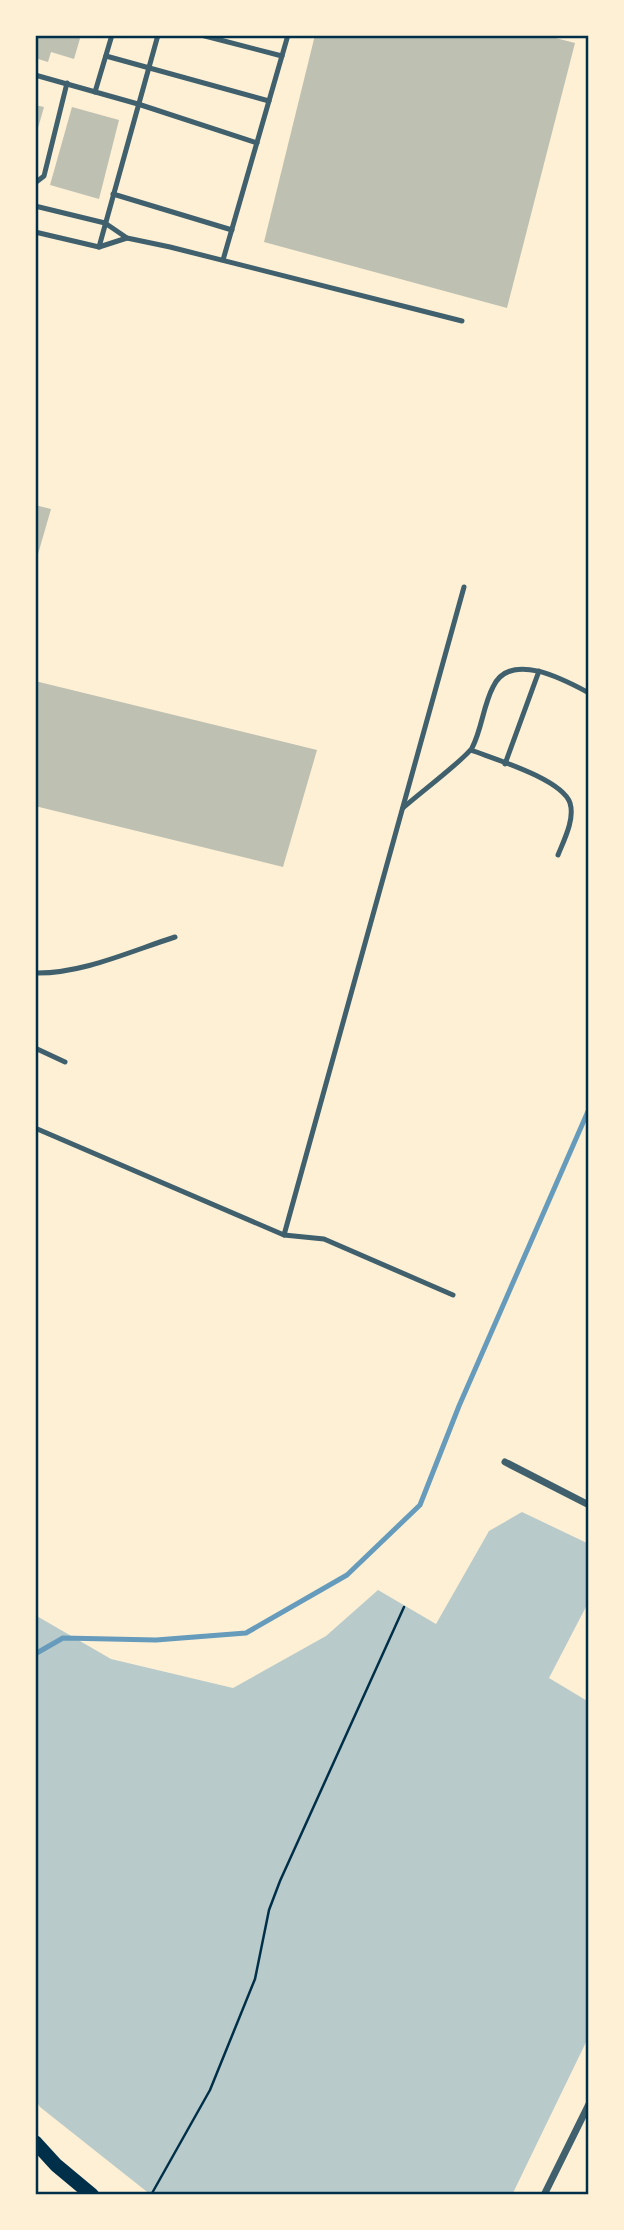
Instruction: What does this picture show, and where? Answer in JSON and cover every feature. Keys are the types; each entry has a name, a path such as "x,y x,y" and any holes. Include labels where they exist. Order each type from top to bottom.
{"main road":[{"path":"35,2142 56,2165 92,2195"}],"street":[{"path":"505,1462 589,1505"},
{"path":"544,2195 589,2104"}],"lane":[{"path":"95,92 112,35"},
{"path":"99,247 158,35"},
{"path":"201,35 282,56"},
{"path":"223,260 289,35"},
{"path":"106,56 269,101"},
{"path":"35,75 138,104 257,143"},
{"path":"35,183 44,176 66,83"},
{"path":"113,194 232,229"},
{"path":"35,206 105,223 127,239 223,260 462,321"},
{"path":"35,232 99,247 127,239"},
{"path":"284,1235 464,587"},
{"path":"403,808 471,750 493,684 502,676 521,668 538,671 589,693"},
{"path":"505,764 538,671"},
{"path":"471,750 548,782 566,796 571,805 569,824 558,855"},
{"path":"35,973 53,973 93,964 175,937"},
{"path":"35,1048 65,1062"},
{"path":"35,1128 284,1235 324,1239 453,1295"}],"path":[{"path":"151,2195 210,2090 255,1979 270,1910 280,1881 404,1607"}],"shaded area":[{"path":"522,1512 589,1544 589,1601 549,1678 589,1702 589,2036 512,2195 151,2195 40,2107 35,2099 35,1615 111,1659 233,1688 326,1636 378,1590 436,1624 489,1531"}],"building":[{"path":"35,35 81,35 74,59 51,52 48,62 35,58"},
{"path":"315,35 544,35 575,43 507,308 264,242"},
{"path":"35,105 44,107 36,135 35,135"},
{"path":"72,107 119,120 99,199 50,185"},
{"path":"35,505 51,509 36,561 35,561"},
{"path":"35,681 317,750 283,867 35,806"}],"waterway":[{"path":"35,1654 63,1638 156,1640 246,1633 347,1575 420,1505 459,1406 589,1109"}]}
